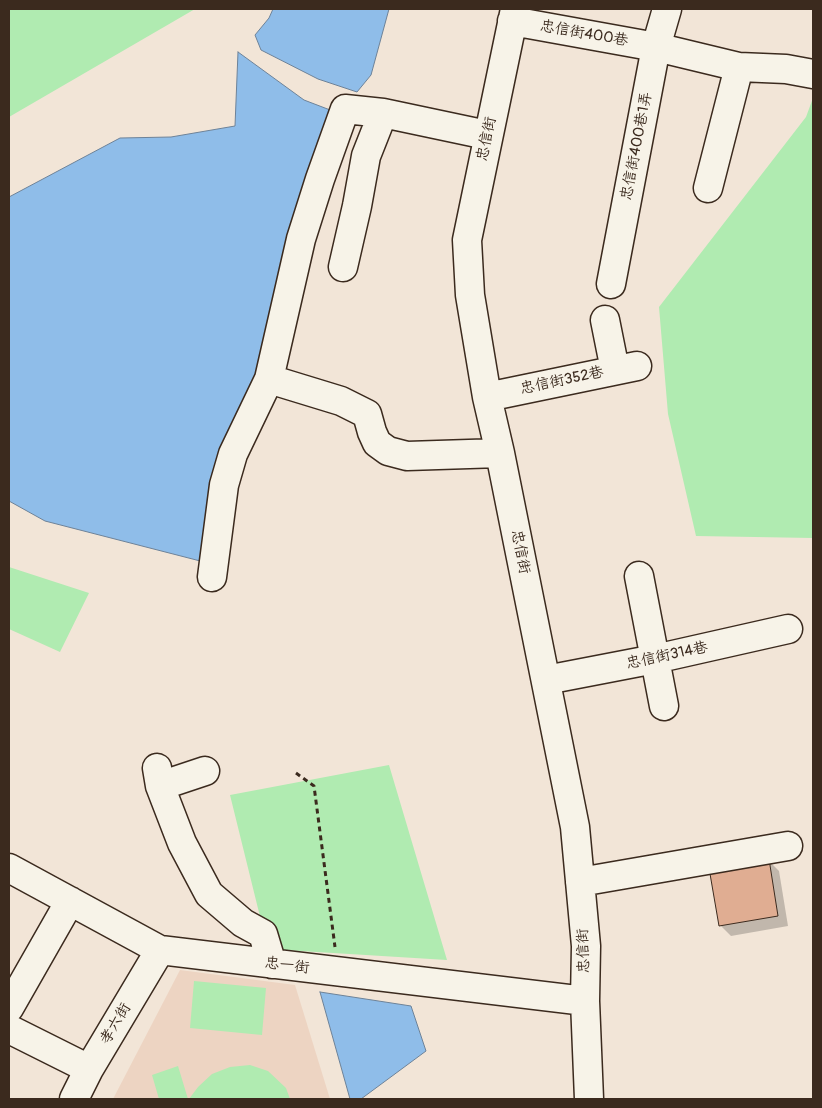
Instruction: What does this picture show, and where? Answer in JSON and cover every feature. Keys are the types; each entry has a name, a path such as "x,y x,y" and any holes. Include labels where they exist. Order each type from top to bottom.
{"street":[{"name":"忠信街400巷1弄","path":"611,284 656,47 667,9"},
{"name":"忠信街400巷","path":"513,15 739,67 786,69 813,74"},
{"name":"忠信街","path":"513,15 467,240 470,295 487,396 575,827 586,946 585,1001 589,1099"},
{"path":"708,188 739,67"},
{"path":"212,577 224,485 232,454 268,379 301,239 345,109 383,113 488,135"},
{"path":"343,266 366,156 383,113"},
{"name":"忠信街352巷","path":"487,396 626,368 606,320"},
{"path":"268,379 341,401 367,414 377,443 388,451 406,456 500,453"},
{"path":"639,576 664,706"},
{"name":"忠信街314巷","path":"546,680 655,659 788,629"},
{"path":"206,771 159,777 182,842 210,894 243,923 264,934 272,964"},
{"path":"580,882 788,846"},
{"name":"忠一街","path":"9,868 160,950 585,1001"},
{"path":"9,1008 70,901"},
{"name":"孝六街","path":"74,1099 89,1069 160,950"},
{"path":"9,1029 89,1069"}],"path":[{"path":"296,773 314,786 338,972"}],"shaded area":[{"path":"180,970 295,985 330,1099 113,1099"}],"green space":[{"path":"9,9 195,9 9,117"},
{"path":"813,98 813,538 696,536 668,414 659,307 806,117"},
{"path":"9,567 89,593 60,652 9,629"},
{"path":"389,765 447,960 268,949 230,795"},
{"path":"194,981 266,988 262,1035 190,1028"},
{"path":"250,1065 268,1071 286,1088 290,1099 189,1099 198,1087 212,1074 230,1067"},
{"path":"178,1066 188,1099 159,1099 152,1075"}],"water":[{"path":"273,9 389,9 371,75 357,92 318,79 261,50 255,35 269,18"},
{"path":"238,52 304,100 338,113 208,563 45,521 9,501 9,197 120,138 171,137 235,126"},
{"path":"320,992 411,1006 426,1051 361,1099 350,1099"}],"building":[{"path":"769,859 778,916 719,926 709,868"}]}
